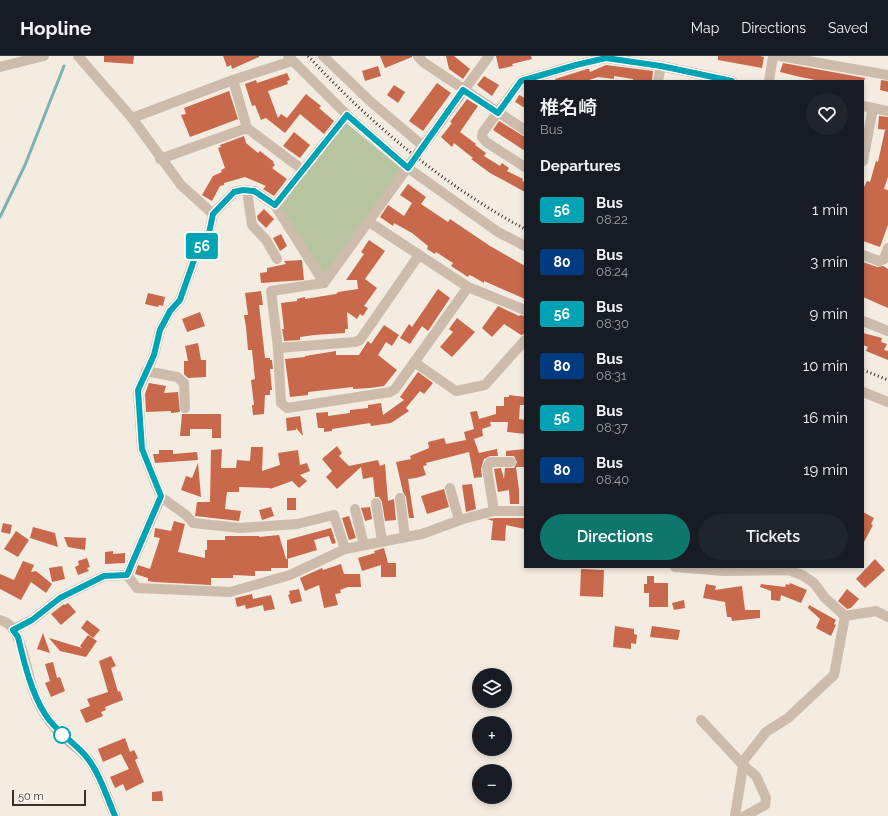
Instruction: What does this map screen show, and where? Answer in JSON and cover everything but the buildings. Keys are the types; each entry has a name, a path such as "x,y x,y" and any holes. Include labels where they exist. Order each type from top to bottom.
{"street":[{"path":"0,67 44,56"},
{"path":"78,56 132,118 160,159 181,185 213,214"},
{"path":"323,56 371,102 423,146"},
{"path":"418,56 423,62 463,90 524,129"},
{"path":"468,287 396,389 390,392 287,408 281,403 278,348 270,291 324,283 489,56"},
{"path":"769,80 773,56"},
{"path":"780,56 888,75"},
{"path":"132,118 290,58 347,115 408,168 498,232 524,245"},
{"path":"524,166 486,142 482,137 483,132 521,81 575,60 606,58 661,66 727,80"},
{"path":"658,80 661,66"},
{"path":"233,80 247,128 303,170"},
{"path":"864,150 868,107 888,111"},
{"path":"275,205 347,115"},
{"path":"160,159 247,128"},
{"path":"247,190 252,225 266,240 277,259"},
{"path":"324,283 275,205 254,191 247,190 234,192 213,214 209,233 194,260 180,300 170,311 160,330 154,355 138,390 141,437 142,449 161,496 186,515 193,523 240,528 297,524 334,516 346,549"},
{"path":"369,222 468,287 524,310"},
{"path":"864,255 879,261 884,259 888,248"},
{"path":"278,348 355,342 360,340 419,255"},
{"path":"864,320 888,331"},
{"path":"414,362 456,391 485,385 524,341"},
{"path":"146,371 178,377 184,382 185,408"},
{"path":"864,392 888,402"},
{"path":"494,511 487,468 490,462 511,462"},
{"path":"450,488 458,520"},
{"path":"127,575 161,496"},
{"path":"400,498 405,537"},
{"path":"376,503 382,542"},
{"path":"355,509 364,545"},
{"path":"127,575 137,588 230,592 290,575 346,549 428,532 458,520 494,511 524,511"},
{"path":"687,568 724,571 788,568 802,574 814,583 825,598 845,616"},
{"path":"13,630 32,620 60,598 104,576 127,575"},
{"path":"845,616 876,611 888,617"},
{"path":"736,816 744,760 766,732 788,718 834,675 845,616"},
{"path":"0,620 9,625 18,637 34,691 44,713 67,740 79,749 90,762 96,772 115,816"},
{"path":"701,720 756,776 766,798 765,805 745,816"}],"green space":[{"path":"345,122 403,170 324,278 281,206"}],"waterway":[{"path":"0,217 25,165 64,66"}],"railway":[{"path":"308,56 357,106 409,152 465,193 524,228"},
{"path":"864,370 888,380"}],"bus line":[{"name":"56","path":"524,80 606,58 661,66 727,80"},
{"name":"56","path":"115,816 96,772 90,762 79,749 67,740 44,713 36,698 18,637 13,630 32,620 60,598 104,576 127,575 161,496 142,449 138,390 154,355 160,330 170,311 180,300 194,260 209,233 213,214 234,192 243,190 254,191 275,205 347,115 408,168 463,90 498,113 521,81 524,80"}]}
